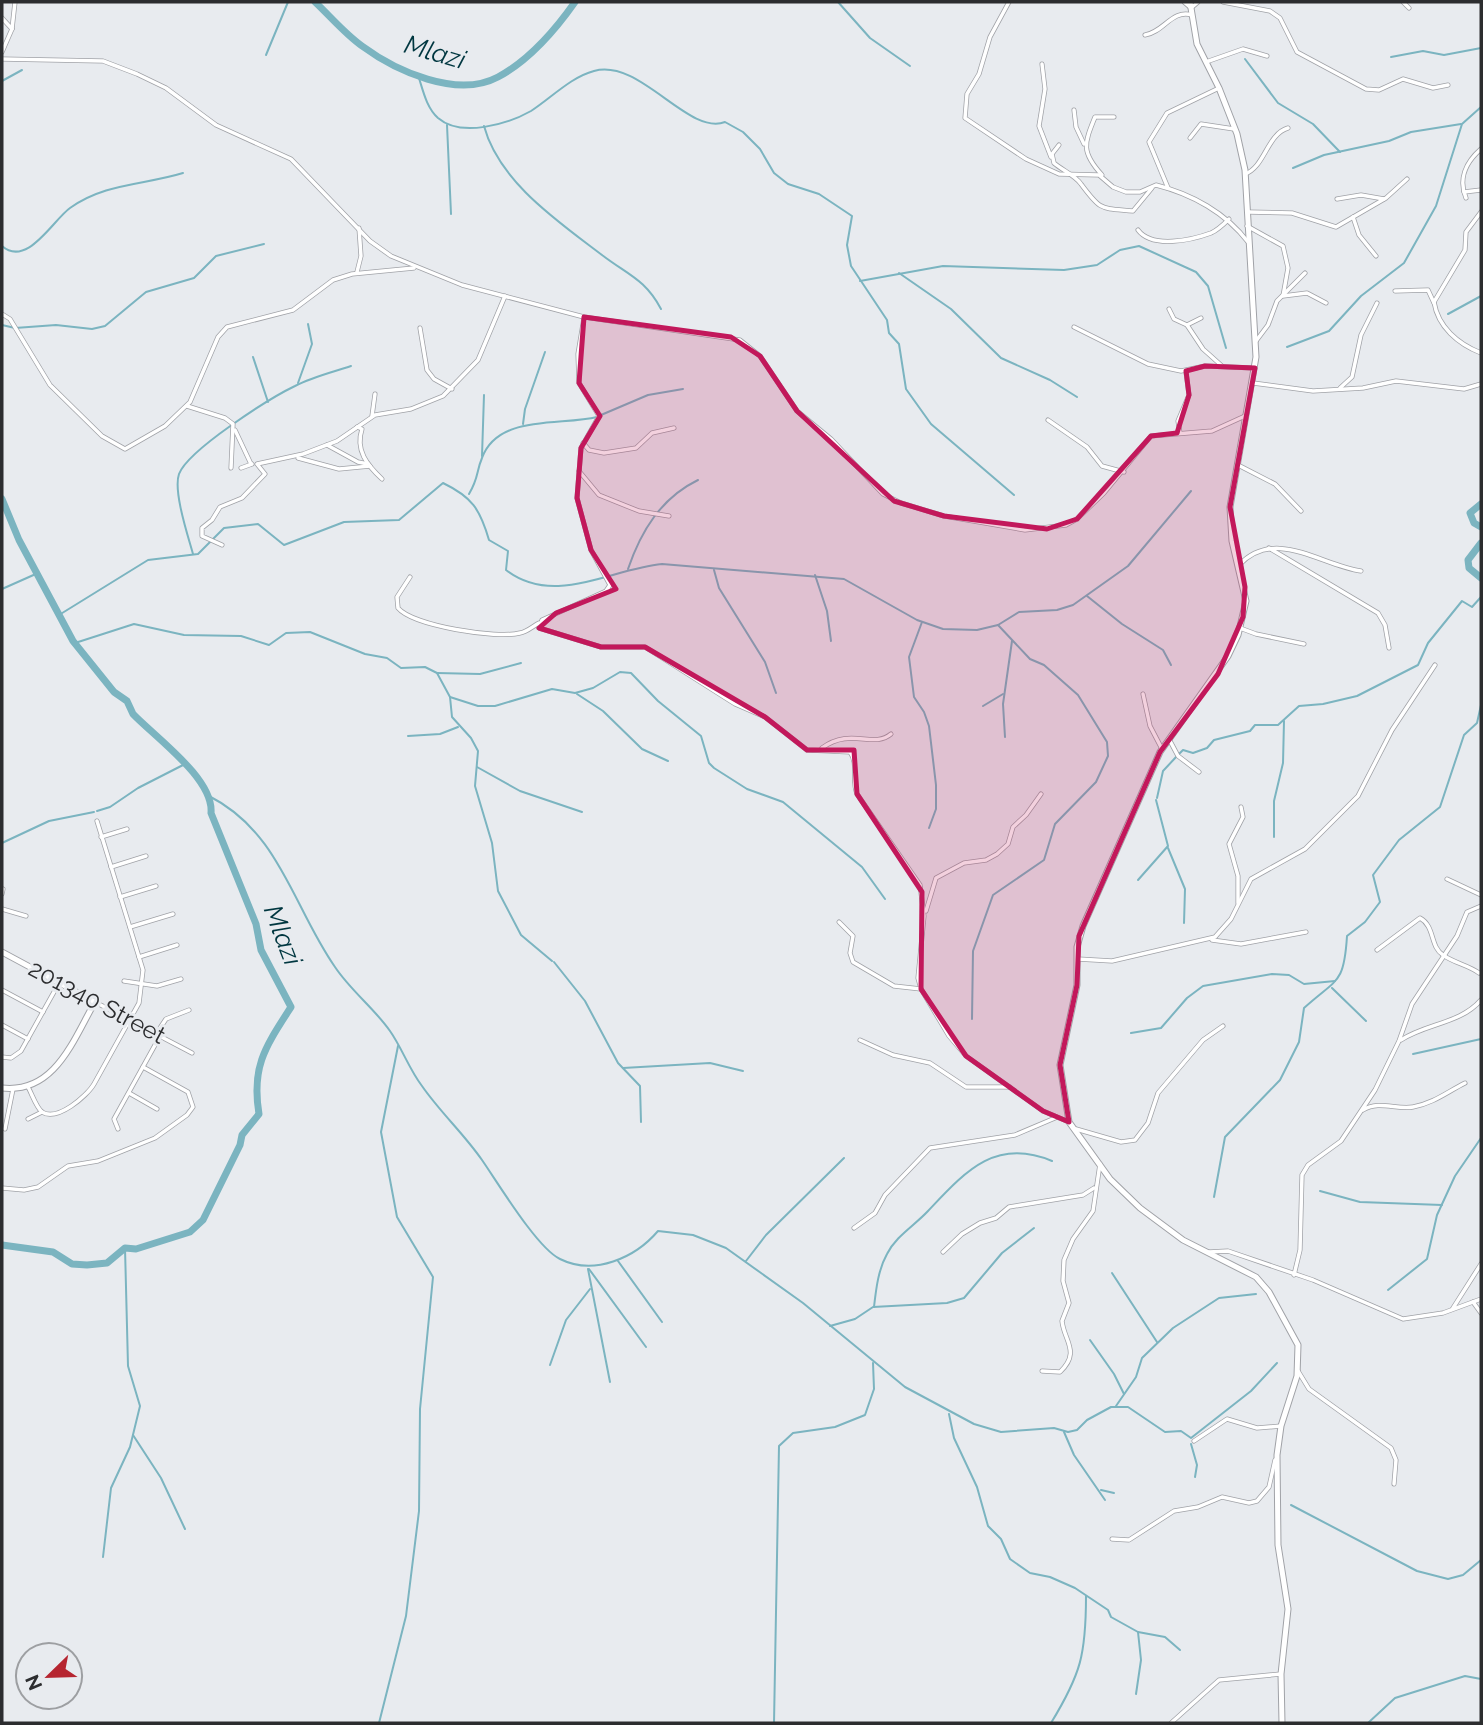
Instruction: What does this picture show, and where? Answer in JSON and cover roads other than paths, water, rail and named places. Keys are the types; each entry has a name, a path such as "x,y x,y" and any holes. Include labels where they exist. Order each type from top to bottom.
{"street":[{"path":"2,52 12,29 15,2"},
{"path":"1009,2 990,37 979,74 967,94 963,115 1026,159 1059,174 1103,176"},
{"path":"1184,2 1191,8 1197,44 1219,88 1235,130 1245,174 1255,368 1230,507 1232,541 1246,601 1240,628 1218,674 1168,737 1083,926 1077,985 1060,1073 1069,1122 1073,1129 1139,1208 1183,1240 1251,1273 1264,1284 1296,1339 1300,1353 1298,1371 1281,1426 1277,1455 1278,1545 1288,1609 1281,1674 1282,1723"},
{"path":"1145,35 1152,34 1198,2"},
{"path":"1223,2 1270,10 1280,18 1297,52 1366,89 1380,90 1402,79 1438,89 1448,85"},
{"path":"1404,2 1409,8"},
{"path":"2,18 12,29"},
{"path":"1206,63 1242,49 1267,55"},
{"path":"2,59 103,61 137,74 166,89 216,125 291,159 359,228 391,256 416,268 462,285 584,317 740,340 766,363 797,411 831,439 883,494 901,503 944,516 1025,530 1058,527 1077,519 1124,472 1151,436 1212,431 1247,415"},
{"path":"1042,64 1045,89 1039,127 1051,159 1079,181 1088,197 1103,209 1133,211 1153,186"},
{"path":"1169,189 1149,142 1167,113 1219,88"},
{"path":"1074,110 1076,127 1091,162 1113,187 1126,192 1153,186 1169,189 1229,219 1248,243"},
{"path":"1085,146 1095,117 1114,117"},
{"path":"1190,138 1201,124 1235,130"},
{"path":"1245,174 1255,169 1278,133 1288,128"},
{"path":"1051,159 1059,145"},
{"path":"1466,198 1462,177 1466,166 1481,149"},
{"path":"1246,212 1292,213 1334,228 1384,199 1407,179"},
{"path":"1464,192 1481,190"},
{"path":"1338,199 1361,195 1384,199"},
{"path":"1435,305 1436,298 1465,250 1466,232 1480,212"},
{"path":"1353,217 1359,235 1376,256"},
{"path":"1138,230 1143,237 1160,241 1214,232 1229,219"},
{"path":"1247,226 1283,246 1288,268 1283,296"},
{"path":"355,273 361,261 359,228"},
{"path":"2,314 10,319 50,385 102,436 121,448 130,448 164,426 187,406 218,337 227,327 293,310 333,280 355,273 416,268"},
{"path":"1255,342 1266,328 1274,305 1305,273"},
{"path":"1395,291 1428,290 1444,326 1459,341 1481,353"},
{"path":"1283,296 1310,294 1326,303"},
{"path":"241,468 296,457 359,428 372,416 425,405 452,389 478,360 505,296"},
{"path":"1338,389 1353,376 1361,335 1377,303"},
{"path":"1169,309 1174,319 1187,325 1203,349 1223,368"},
{"path":"410,577 402,586 397,603 401,612 456,631 483,634 522,633 577,602 606,591 610,585 587,541 576,498 583,443 598,416 579,383 578,354 584,317"},
{"path":"1187,325 1201,318"},
{"path":"1074,327 1148,364 1186,371 1205,366 1255,368"},
{"path":"420,328 427,370 434,379 452,389"},
{"path":"1180,433 1178,421 1189,395 1186,371"},
{"path":"1253,383 1313,391 1396,381 1464,389 1481,384"},
{"path":"372,416 375,394"},
{"path":"187,406 225,418 265,474 251,491 220,507 212,520 202,528 202,536 222,545"},
{"path":"1048,420 1087,447 1102,466 1124,472"},
{"path":"359,428 359,442 369,465 382,479"},
{"path":"583,443 589,450 604,453 636,449 652,433 674,428"},
{"path":"231,468 234,429"},
{"path":"327,445 369,465"},
{"path":"310,462 314,450"},
{"path":"296,457 340,469 369,465"},
{"path":"1238,465 1275,484 1301,511"},
{"path":"579,471 599,495 639,511 668,516"},
{"path":"1239,565 1252,552 1269,548 1294,550 1361,571"},
{"path":"1269,548 1378,613 1385,625 1389,648"},
{"path":"540,623 539,628 544,632 589,644 649,648 735,704 765,717 802,747 842,750 852,754 853,779 857,794 916,877 922,892 924,916 918,971 921,989 958,1048 1055,1118 1069,1122"},
{"path":"1240,628 1304,644"},
{"path":"1210,940 1226,926 1258,872 1305,849 1358,796 1392,730 1435,665"},
{"path":"1143,694 1150,726 1162,749"},
{"path":"820,749 845,737 875,740 891,734"},
{"path":"1168,737 1178,756 1199,772"},
{"path":"924,916 936,878 964,863 986,860 997,854 1008,844 1013,827 1026,816 1041,794"},
{"path":"1238,905 1238,876 1229,844 1243,817 1241,807"},
{"path":"27,1119 42,1112 57,1113 89,1092 130,1020 144,985 139,957 97,821"},
{"path":"101,837 127,829"},
{"path":"111,867 146,856"},
{"path":"1447,880 1481,895"},
{"path":"120,897 156,886"},
{"path":"1294,1275 1300,1250 1301,1175 1308,1165 1341,1141 1361,1111 1399,1041 1412,1004 1457,936 1468,912 1481,906"},
{"path":"2,909 26,916"},
{"path":"130,928 173,914"},
{"path":"1377,950 1420,918 1429,925 1436,947 1443,956 1479,973"},
{"path":"839,922 853,936 850,953 853,962 894,986 921,989"},
{"path":"1078,959 1112,961 1210,940 1241,944 1306,932"},
{"path":"139,957 177,945"},
{"name":"201340 Street","path":"2,952 192,1053"},
{"path":"124,981 157,986 181,979"},
{"path":"2,1056 18,1055 59,983"},
{"path":"2,990 43,1012"},
{"path":"1399,1041 1449,1021 1473,1009 1481,1000"},
{"path":"2,1088 28,1087 47,1077 58,1066 95,1002"},
{"path":"118,1129 113,1121 166,1019 189,1010"},
{"path":"2,1025 28,1039"},
{"path":"1073,1129 1090,1130 1121,1142 1135,1140 1144,1129 1158,1093 1203,1040 1223,1026"},
{"path":"860,1040 893,1055 930,1063 965,1087 1012,1087"},
{"path":"2,1188 30,1190 68,1166 98,1161 155,1138 187,1115 193,1107 192,1098 185,1090 143,1067"},
{"path":"1361,1111 1374,1105 1410,1108 1431,1103 1465,1083"},
{"path":"28,1087 42,1112"},
{"path":"5,1129 13,1089"},
{"path":"129,1093 157,1110"},
{"path":"854,1228 875,1213 885,1195 930,1149 1016,1135 1055,1118"},
{"path":"1042,1371 1060,1372 1068,1362 1071,1342 1062,1321 1069,1303 1063,1281 1063,1260 1073,1239 1093,1211 1100,1164"},
{"path":"943,1252 962,1234 980,1223 996,1218 1006,1209 1083,1195 1095,1187"},
{"path":"1207,1252 1227,1251 1336,1289 1403,1319 1452,1310 1481,1299"},
{"path":"1452,1310 1481,1264"},
{"path":"1473,1302 1481,1313"},
{"path":"1298,1371 1309,1389 1391,1448 1396,1460 1394,1484"},
{"path":"1194,1441 1227,1419 1233,1418 1257,1428 1281,1426"},
{"path":"1112,1539 1129,1539 1174,1511 1198,1507 1222,1497 1251,1503 1265,1494 1277,1455"},
{"path":"1171,1723 1219,1679 1281,1674"}],"waterway":[{"path":"266,55 288,2"},
{"name":"Mlazi","path":"315,2 356,41 392,64 427,79 464,85 482,83 498,77 520,62 550,33 575,2"},
{"name":"Mlazi","path":"570,2 574,4"},
{"path":"838,2 870,38 910,66"},
{"path":"1391,57 1423,51 1444,55 1481,48"},
{"path":"1245,59 1278,103 1313,124 1340,152"},
{"path":"2,81 22,70"},
{"path":"418,75 425,98 434,114 448,124 459,127 485,127 510,120 531,111 577,78 594,71 611,70 629,75 695,118 711,123 725,122 743,132 760,149 774,173 788,184 819,194 852,216 847,245 851,266 887,320 889,333 899,344 906,389 931,424 1014,495"},
{"path":"1287,347 1329,331 1361,296 1404,263 1436,206 1462,124 1481,107"},
{"path":"1293,168 1324,155 1389,141 1411,132 1461,124"},
{"path":"447,125 451,214"},
{"path":"484,126 503,165 532,199 635,278 649,291 661,309"},
{"path":"2,246 11,251 30,247 70,208 97,194 183,173"},
{"path":"2,325 15,328 56,325 92,329 105,326 146,292 194,278 216,256 264,244"},
{"path":"860,281 943,266 1064,270 1097,265 1120,250 1139,246 1196,272 1208,286 1226,348"},
{"path":"899,273 951,309 1001,358 1050,380 1077,397"},
{"path":"1448,314 1481,296"},
{"path":"298,383 312,344 308,324"},
{"path":"523,424 525,409 545,352"},
{"path":"253,357 268,402"},
{"path":"193,554 178,491 179,474 186,464 213,439 283,392 315,377 351,366"},
{"path":"601,415 648,395 683,389"},
{"path":"482,456 484,395"},
{"path":"469,494 482,458 490,444 502,434 532,424 597,417"},
{"path":"628,569 639,542 654,517 673,496 698,480"},
{"path":"59,615 148,560 198,554 224,528 258,524 284,545 344,522 399,520 443,483 461,493 474,505 489,540 508,551 506,570 524,581 563,586 662,564 844,579 917,620 943,629 977,630 998,625 1019,612 1057,610 1073,605 1128,566 1191,491"},
{"name":"Mlazi","path":"2,499 19,540 73,641 114,692 127,701 133,714 182,760 203,787 256,924 261,950 291,1007 274,1033 259,1069 259,1114 242,1135 240,1145 203,1220 190,1232 136,1249 125,1248 107,1263 87,1265 72,1264 53,1252 2,1245"},
{"path":"1481,504 1470,513 1474,523 1481,527"},
{"path":"1481,543 1468,560 1469,568 1481,578"},
{"path":"714,570 719,588 765,662 776,693"},
{"path":"2,589 38,573"},
{"path":"815,575 827,611 831,641"},
{"path":"1087,596 1122,624 1163,650 1171,665"},
{"path":"1179,754 1183,750 1193,753 1207,748 1214,740 1250,731 1255,725 1278,725 1299,706 1323,704 1357,696 1418,665 1428,643 1462,601 1472,607 1481,597"},
{"path":"922,622 909,657 914,697 929,726 936,785 936,809 929,828"},
{"path":"75,643 134,624 184,635 241,636 269,645 286,633 310,632 365,654 387,658 401,668 425,667 437,673 450,697 478,706 495,706 552,689 575,693 593,688 620,672 631,673 658,701 701,736 709,763 714,768 747,789 783,802 862,867 885,899"},
{"path":"972,1019 973,951 993,895 1044,860 1055,824 1096,782 1108,756 1107,742 1078,695 1044,665 1030,659 998,625"},
{"path":"1005,737 1003,704 1012,641"},
{"path":"437,673 480,674 521,663"},
{"path":"577,694 603,711 642,749 668,761"},
{"path":"983,706 1003,694"},
{"path":"450,697 452,717 471,738 478,751 475,786 492,843 498,891 521,935 552,961"},
{"path":"1214,1197 1225,1137 1280,1080 1299,1042 1304,1008 1337,979 1344,964 1347,936 1365,922 1380,902 1373,875 1399,840 1440,807 1464,735 1477,723 1481,705"},
{"path":"1274,837 1274,801 1283,763 1284,721"},
{"path":"408,736 440,734 458,727"},
{"path":"1157,798 1163,771 1177,756"},
{"path":"97,811 110,807 138,788 185,764"},
{"path":"477,767 520,791 582,812"},
{"path":"209,796 233,811 253,829 269,850 335,967 390,1031 417,1079 475,1150 529,1229 560,1259 586,1266 600,1265 613,1262 638,1249 658,1231 693,1235 726,1248 803,1303 905,1387 974,1424 1001,1432 1054,1428 1068,1432 1077,1430 1087,1420 1111,1407 1128,1407 1165,1432 1181,1431 1191,1438 1251,1391 1277,1363"},
{"path":"1138,880 1168,846 1156,800"},
{"path":"2,843 49,821 94,812"},
{"path":"1168,848 1185,889 1184,923"},
{"path":"554,962 585,1001 618,1063 640,1086 641,1122"},
{"path":"1131,1033 1161,1028 1187,998 1203,986 1272,974 1289,975 1304,984 1335,981"},
{"path":"1332,988 1366,1021"},
{"path":"1413,1054 1481,1039"},
{"path":"379,1723 406,1616 419,1511 420,1409 433,1277 397,1217 381,1132 398,1046"},
{"path":"623,1068 710,1063 743,1071"},
{"path":"1388,1290 1427,1259 1437,1215 1455,1176 1481,1138"},
{"path":"874,1307 879,1273 891,1248 900,1236 968,1172 982,1162 1014,1153 1052,1161"},
{"path":"746,1261 766,1235 844,1158"},
{"path":"1320,1191 1360,1202 1442,1205"},
{"path":"830,1326 855,1319 873,1307 947,1303 964,1298 1002,1253 1034,1228"},
{"path":"103,1557 111,1488 130,1447 140,1406 128,1366 125,1248"},
{"path":"618,1261 662,1322"},
{"path":"588,1269 610,1382"},
{"path":"589,1269 646,1347"},
{"path":"1112,1273 1157,1342"},
{"path":"550,1365 566,1320 590,1289"},
{"path":"1116,1406 1136,1377 1142,1358 1173,1328 1219,1298 1256,1294"},
{"path":"1090,1340 1114,1374 1124,1394"},
{"path":"774,1723 779,1446 793,1433 835,1427 865,1415 874,1389 873,1363"},
{"path":"949,1414 954,1438 977,1487 988,1526 1001,1539 1010,1559 1030,1573 1050,1577 1075,1588 1108,1610 1111,1617 1138,1632 1141,1660 1136,1694"},
{"path":"1064,1432 1074,1455 1105,1500"},
{"path":"133,1435 161,1478 185,1529"},
{"path":"1191,1444 1197,1465 1195,1477"},
{"path":"1101,1490 1114,1493"},
{"path":"1291,1505 1417,1571 1448,1579 1463,1575 1481,1560"},
{"path":"1051,1723 1069,1691 1080,1663 1085,1633 1086,1596"},
{"path":"1138,1632 1165,1637 1180,1650"},
{"path":"1368,1723 1395,1698 1465,1676 1481,1679"}]}
